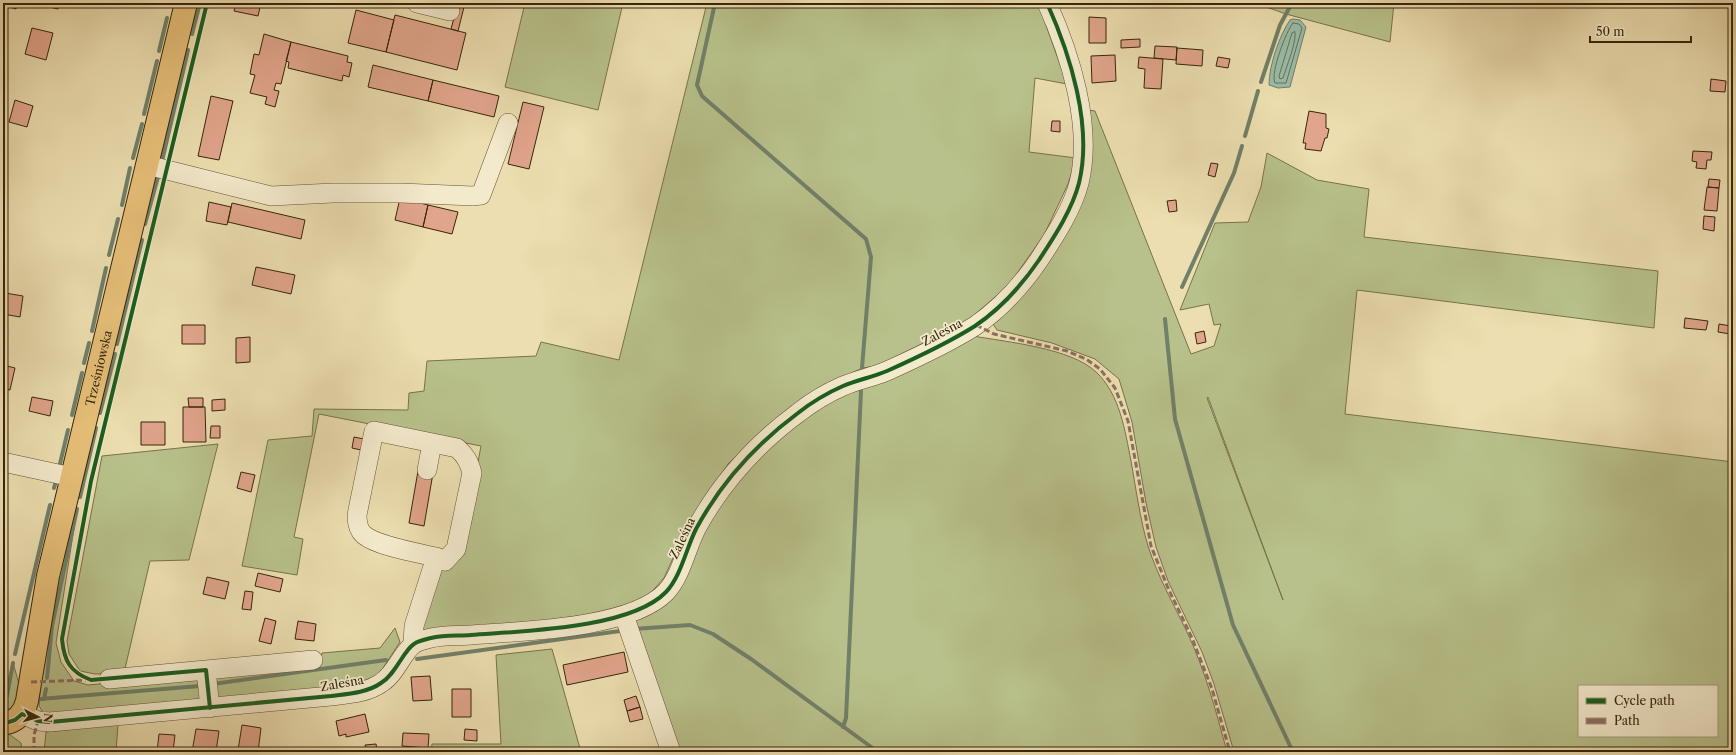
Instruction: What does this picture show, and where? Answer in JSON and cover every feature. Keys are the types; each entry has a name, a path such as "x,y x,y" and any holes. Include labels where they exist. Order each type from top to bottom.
{"main road":[{"name":"Trześniowska","path":"12,719 28,698 43,600 186,3"}],"street":[{"path":"417,3 450,11"},
{"name":"Zaleśna","path":"12,719 50,722 331,696 364,690 380,685 391,675 413,644 432,638 543,629 624,615 652,603 667,591 676,577 693,535 705,513 743,460 765,440 799,412 820,398 844,386 887,371 976,325 1002,304 1031,271 1050,243 1065,216 1078,186 1082,165 1080,113 1073,78 1064,43 1047,3"},
{"path":"147,165 271,196 378,193 473,196 482,194 508,123"},
{"path":"374,431 457,448 465,455 470,463 472,473 456,549 445,561 436,558 373,541 363,534 357,525 357,515 374,431"},
{"path":"426,470 432,443"},
{"path":"3,462 72,477"},
{"path":"413,644 414,626 436,558"},
{"path":"624,615 671,752"},
{"path":"109,679 313,660"},
{"path":"206,670 210,708"}],"green space":[{"path":"525,3 623,3 598,110 505,87"},
{"path":"707,3 1038,3 1067,84 1035,78 1029,152 1076,158 1068,184 1044,235 1008,286 966,322 877,366 862,368 819,389 764,430 728,464 689,523 664,578 647,597 608,612 525,623 421,630 439,554 460,559 481,446 319,414 294,537 303,539 297,575 242,566 268,440 312,436 314,409 408,410 409,393 424,391 427,361 536,356 541,342 619,360"},
{"path":"1255,3 1394,3 1390,42 1286,14"},
{"path":"1088,110 1095,111 1191,354 1214,346 1221,324 1214,325 1209,304 1180,310 1215,223 1248,222 1261,187 1267,153 1317,180 1369,189 1364,237 1658,271 1654,328 1357,290 1345,414 1733,462 1733,752 1234,752 1214,684 1202,652 1168,581 1156,547 1146,503 1132,422 1119,379 1095,359 1052,343 997,330 993,324 1069,218","holes":["1208,397 1283,600 1207,398"]},
{"path":"973,336 1038,347 1071,357 1085,364 1096,372 1111,391 1124,425 1140,515 1148,546 1161,579 1187,632 1205,676 1227,752 676,752 633,619 642,618 655,608 704,522 773,441 812,412 851,388"},
{"path":"218,444 189,560 150,561 124,673 95,674 80,671 69,654 67,641 102,456"},
{"path":"77,509 56,643 61,662 74,681 88,685 320,662 322,653 380,648 395,628 400,642 379,674 360,685 50,714 42,711 39,706 40,690 49,625 73,510"},
{"path":"552,649 581,752 431,752 432,744 501,744 496,655"},
{"path":"13,663 20,687 14,707 3,713 3,698"},
{"path":"118,724 116,752 44,752 46,732"},
{"path":"9,734 21,743 22,752 3,752 3,735"}],"water":[{"path":"1290,20 1300,20 1306,27 1290,87 1278,88 1269,85 1269,77 1275,51 1282,34"}],"building":[{"path":"3,3 17,3 16,9 3,5"},
{"path":"42,3 60,3 58,9 41,5"},
{"path":"236,3 261,3 258,16 234,11"},
{"path":"458,3 465,3 458,31 451,29"},
{"path":"356,10 394,20 386,52 348,43"},
{"path":"395,15 466,33 457,70 386,52"},
{"path":"1089,17 1106,18 1106,43 1089,43"},
{"path":"32,28 53,33 46,60 25,54"},
{"path":"264,34 291,42 281,84 276,83 274,90 279,91 275,107 265,104 267,97 250,93 255,75 250,74 254,54 259,55"},
{"path":"1140,39 1140,47 1121,48 1121,40"},
{"path":"291,42 348,56 347,62 352,63 349,77 343,75 342,81 288,68 289,62 286,61"},
{"path":"1155,46 1177,47 1176,60 1154,58"},
{"path":"1177,48 1203,50 1202,66 1176,64"},
{"path":"1115,55 1116,81 1092,83 1091,56"},
{"path":"1139,57 1163,59 1161,89 1144,88 1145,69 1138,68"},
{"path":"1218,57 1230,59 1228,68 1216,66"},
{"path":"373,65 433,80 428,101 368,87"},
{"path":"1711,79 1726,81 1725,92 1710,91"},
{"path":"433,80 499,96 494,117 428,101"},
{"path":"211,96 233,101 219,160 198,156"},
{"path":"15,100 33,106 27,127 9,122"},
{"path":"523,102 544,107 529,169 508,164"},
{"path":"1309,111 1326,114 1326,128 1329,129 1321,151 1305,149 1306,143 1303,143"},
{"path":"1052,121 1060,121 1060,132 1051,131"},
{"path":"1693,151 1712,152 1711,160 1707,160 1706,169 1696,168 1697,162 1692,161"},
{"path":"1211,163 1218,164 1215,177 1208,175"},
{"path":"1709,179 1720,180 1719,188 1708,187"},
{"path":"1707,187 1719,188 1717,211 1704,210"},
{"path":"400,198 428,205 423,227 395,220"},
{"path":"1176,200 1177,211 1169,212 1167,201"},
{"path":"209,202 231,207 227,225 206,221"},
{"path":"232,203 305,220 301,239 228,222"},
{"path":"428,205 458,212 452,234 423,227"},
{"path":"1704,216 1715,217 1714,231 1703,229"},
{"path":"256,267 295,275 291,294 252,285"},
{"path":"5,293 23,296 20,317 3,314"},
{"path":"1685,318 1708,321 1706,330 1684,328"},
{"path":"1719,324 1731,326 1730,334 1718,332"},
{"path":"182,325 205,325 205,344 182,344"},
{"path":"1204,331 1206,342 1197,344 1195,333"},
{"path":"250,337 250,362 236,363 236,338"},
{"path":"3,365 15,368 10,390 3,389"},
{"path":"32,397 53,401 50,416 29,411"},
{"path":"188,398 203,398 203,407 189,407"},
{"path":"225,399 225,410 212,411 212,400"},
{"path":"183,407 205,407 206,442 183,442"},
{"path":"141,422 165,422 165,445 141,445"},
{"path":"211,426 220,426 220,438 210,438"},
{"path":"354,437 364,439 361,450 352,448"},
{"path":"418,471 433,473 424,526 409,523"},
{"path":"241,472 255,475 251,492 237,488"},
{"path":"258,573 283,579 280,592 255,586"},
{"path":"207,577 229,582 225,599 203,594"},
{"path":"245,591 253,592 251,610 242,609"},
{"path":"265,618 276,621 271,644 259,641"},
{"path":"298,621 316,624 314,641 295,639"},
{"path":"624,652 628,672 567,685 563,665"},
{"path":"430,676 432,700 413,701 411,677"},
{"path":"452,689 471,689 471,717 452,717"},
{"path":"636,696 640,707 627,711 624,700"},
{"path":"640,707 643,719 630,722 627,711"},
{"path":"365,714 369,732 346,737 346,734 339,736 336,721"},
{"path":"242,725 261,728 258,752 238,750"},
{"path":"196,729 219,731 216,752 192,752"},
{"path":"465,729 477,730 477,741 464,740"},
{"path":"403,733 429,734 428,748 402,746"},
{"path":"159,734 175,735 173,752 157,752"},
{"path":"376,744 377,750 366,751 365,745"}],"waterway":[{"path":"192,34 200,3"},
{"path":"715,3 697,85 702,96 866,239 871,257 862,368"},
{"path":"1261,82 1280,25 1292,3"},
{"path":"159,51 167,18"},
{"path":"162,161 188,50"},
{"path":"144,114 157,61"},
{"path":"1245,136 1258,91"},
{"path":"133,158 142,124"},
{"path":"1182,287 1234,173 1242,146"},
{"path":"122,205 130,168"},
{"path":"145,224 158,177"},
{"path":"109,255 118,219"},
{"path":"117,344 142,240"},
{"path":"92,331 106,268"},
{"path":"1165,319 1175,419 1233,625 1293,752"},
{"path":"84,363 89,343"},
{"path":"100,413 115,354"},
{"path":"72,415 82,373"},
{"path":"843,727 846,718 861,391"},
{"path":"80,497 96,428"},
{"path":"59,468 68,430"},
{"path":"54,488 56,481"},
{"path":"15,654 50,505"},
{"path":"47,678 52,626 77,509"},
{"path":"634,629 690,625 713,634 751,659 878,752"},
{"path":"417,659 620,631"},
{"path":"213,684 386,660"},
{"path":"7,696 13,663"},
{"path":"40,699 200,686"},
{"path":"44,699 46,689"}],"marked path":[{"path":"976,325 994,334 1067,351 1086,359 1100,369 1115,388 1128,421 1151,546 1168,588 1192,638 1212,689 1230,752"},
{"path":"31,682 86,680"},
{"path":"34,752 34,735 38,721"}],"cycle path":[{"path":"207,3 91,481 62,639 64,654 69,665 78,673 91,680 206,670 210,708"},
{"path":"3,724 15,720 22,714 38,721 50,722 331,696 357,692 370,689 381,683 391,674 410,647 422,640 441,636 518,632 574,626 628,614 649,604 666,592 671,586 676,578 696,529 728,480 754,451 782,425 814,401 825,395 848,384 882,373 920,356 975,326 1010,296 1039,260 1051,242 1076,193 1083,161 1083,138 1081,114 1071,67 1056,23 1047,3"}]}
